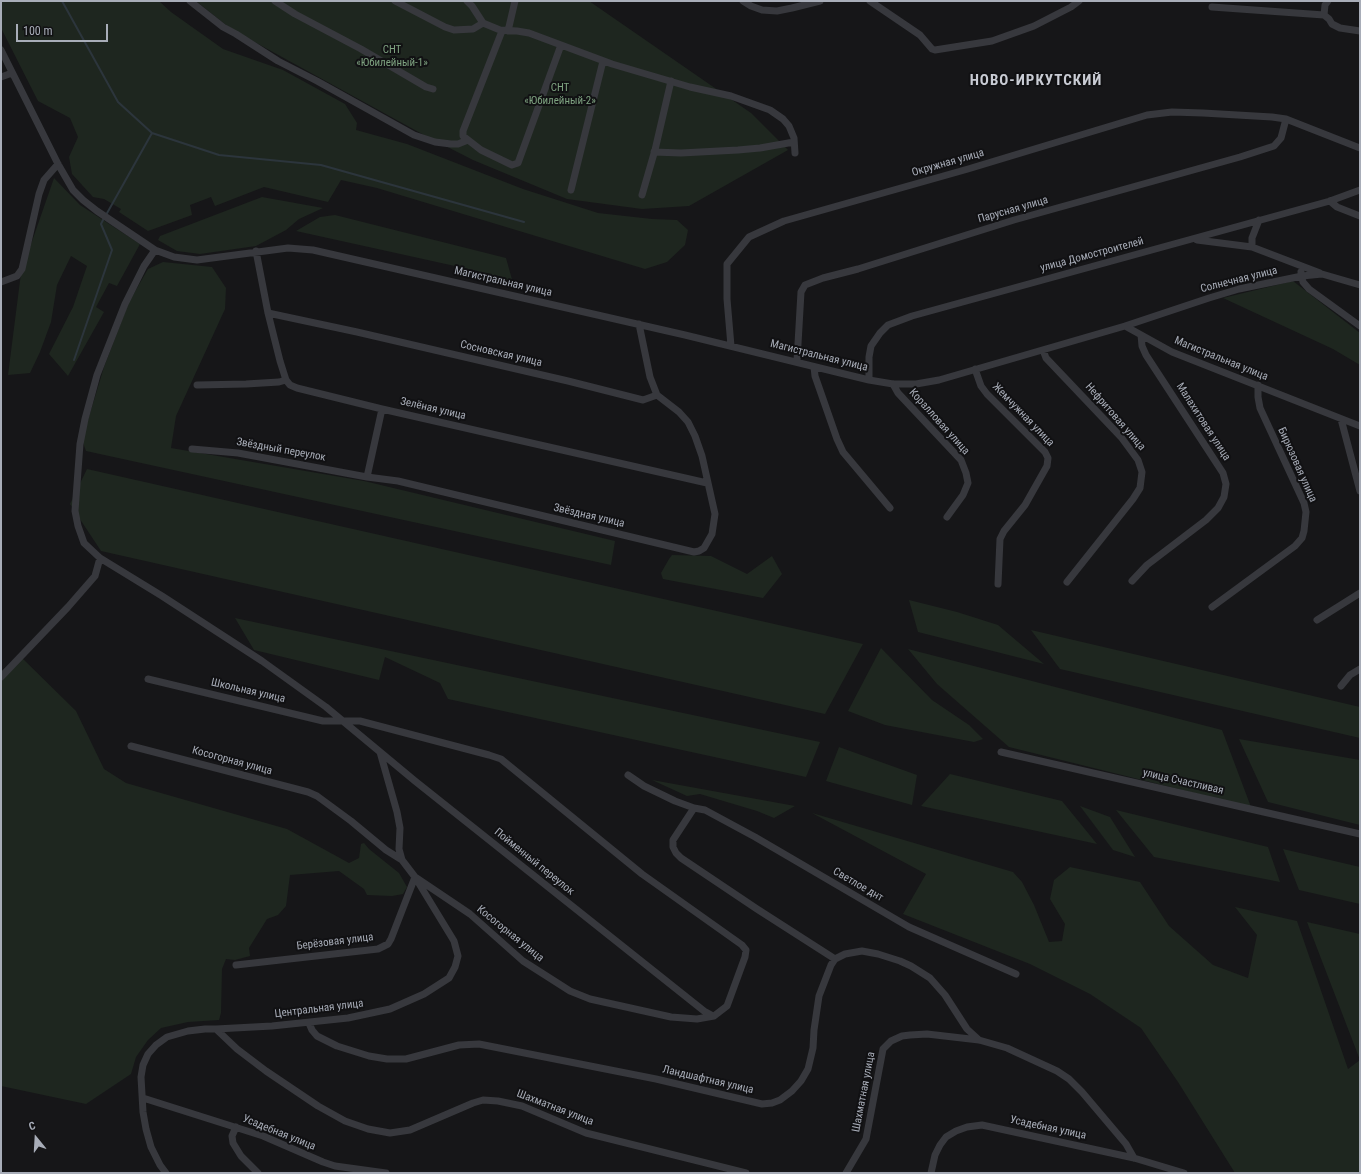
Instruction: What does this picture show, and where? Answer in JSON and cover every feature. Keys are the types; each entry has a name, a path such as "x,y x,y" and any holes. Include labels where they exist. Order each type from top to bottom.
{"street":[{"path":"190,1 223,27 278,61 414,135 435,142 451,144 458,144 468,140"},
{"path":"275,1 295,14 361,49 426,87 433,89"},
{"path":"395,1 445,27 454,30 473,29 483,23"},
{"path":"515,1 505,31 463,132 463,136 481,150 499,159 512,165 518,163 561,45"},
{"path":"743,1 762,10 778,11 820,1"},
{"path":"870,1 920,35 932,50 992,41 1034,26 1071,7 1079,1"},
{"path":"1324,15 1325,5 1328,1"},
{"path":"471,3 483,23 505,31 530,33 603,61 671,81 731,96 770,110 783,119 789,126 794,142 795,153"},
{"path":"1214,4 1324,15 1332,24 1340,28 1360,31"},
{"name":"Магистральная улица","path":"1,50 58,164 73,190 97,211 155,250 174,257 197,260 256,251 288,248 313,250 639,324 797,361 869,380 894,384 916,384 939,380 1125,326 1172,352 1360,426"},
{"path":"571,190 603,61"},
{"path":"1,77 12,73"},
{"path":"642,195 671,81"},
{"name":"Окружная улица","path":"731,346 726,264 749,237 784,221 968,169 1147,115 1172,112 1286,119 1360,148"},
{"name":"Парусная улица","path":"797,361 801,292 804,285 1014,220 1240,157 1274,146 1281,138 1286,119"},
{"path":"654,152 681,153 738,150 794,142"},
{"path":"1,282 17,276 22,269 38,194 44,180 58,164"},
{"name":"улица Домостроителей","path":"869,380 869,357 871,346 888,325 912,316 1330,201 1360,190"},
{"path":"1330,201 1338,207 1360,216"},
{"path":"1252,248 1252,238 1259,220"},
{"path":"1193,239 1252,248 1322,274"},
{"name":"Пойменный переулок","path":"155,250 144,266 125,304 97,375 85,419 80,444 75,511 84,543 100,558 262,661 326,707 380,752 704,1011 714,1016"},
{"path":"197,385 246,384 279,382 286,380 268,313 256,251"},
{"path":"1301,266 1303,282 1309,289 1360,326"},
{"name":"Солнечная улица","path":"1125,326 1224,294 1302,276 1322,274 1360,285"},
{"name":"Сосновская улица","path":"268,313 568,381 639,400 657,395"},
{"path":"639,324 650,377 657,395"},
{"name":"Малахитовая улица","path":"1132,581 1147,565 1206,520 1218,508 1224,496 1226,484 1224,473 1146,355 1142,346 1141,335"},
{"name":"Нефритовая улица","path":"1042,350 1046,358 1121,437 1138,460 1142,472 1140,488 1134,499 1067,582"},
{"path":"814,366 815,376 843,452 890,508"},
{"name":"Жемчужная улица","path":"975,369 981,386 987,394 1045,452 1048,458 1047,466 1025,505 1004,531 1000,539 998,584"},
{"name":"Зелёная улица","path":"286,380 297,388 382,409 707,483"},
{"name":"Коралловая улица","path":"894,384 898,393 961,460 968,483 963,495 947,517"},
{"name":"Бирюзовая улица","path":"1212,607 1295,546 1302,538 1304,530 1306,512 1304,503 1260,408 1258,385"},
{"name":"Звёздная улица","path":"367,477 398,481 694,552 704,548 712,534 715,514 702,456 688,422 679,412 657,395"},
{"path":"367,477 382,409"},
{"path":"1341,419 1360,491"},
{"name":"Звёздный переулок","path":"192,449 238,453 367,477"},
{"path":"1,676 68,608 95,576 100,558"},
{"path":"1318,620 1360,594"},
{"path":"1341,686 1350,675 1360,669"},
{"name":"Школьная улица","path":"148,679 323,721 360,721 489,754 501,759 642,874 742,945 746,950 746,957 727,1006 714,1016"},
{"name":"Косогорная улица","path":"131,746 308,792 317,796 386,850 402,860"},
{"path":"380,752 390,782 397,812 400,828 399,849 402,860"},
{"name":"улица Счастливая","path":"1001,752 1360,834"},
{"name":"Светлое днт","path":"628,775 644,786 675,801 694,808 705,810 755,837 909,927 1016,974"},
{"path":"694,808 673,840 673,847 681,858 756,909 835,959 845,954 862,951 878,954 911,966 930,978 945,994 967,1029 979,1040"},
{"name":"Центральная улица","path":"166,1173 151,1147 143,1112 141,1077 143,1065 148,1054 156,1044 167,1037 188,1031 309,1023 348,1018 390,1008 424,994 449,978 455,967 458,956 454,941 415,877 402,860"},
{"name":"Косогорная улица","path":"415,877 470,914 523,961 570,991 590,999 671,1017 697,1019 714,1016"},
{"name":"Берёзовая улица","path":"236,965 378,949 388,944 391,939 415,877"},
{"name":"Ландшафтная улица","path":"309,1023 317,1036 337,1046 369,1056 387,1059 406,1059 459,1045 479,1044 656,1079 762,1104 772,1103 780,1100 792,1091 801,1081 808,1069 813,1048 819,996 828,971 835,959"},
{"name":"Шахматная улица","path":"216,1029 237,1049 305,1098 345,1122 368,1129 390,1133 410,1130 472,1103 483,1100 498,1100 512,1103 586,1133 746,1173"},
{"name":"Шахматная улица","path":"846,1173 866,1139 881,1054 886,1045 896,1038 910,1035 942,1035 979,1040 1007,1048 1057,1071 1069,1079 1104,1117 1126,1144 1134,1158"},
{"name":"Усадебная улица","path":"143,1098 263,1136 307,1156 335,1166 386,1173"},
{"name":"Усадебная улица","path":"931,1173 935,1155 946,1137 967,1127 982,1125 1134,1158 1184,1173"},
{"path":"236,1127 232,1136 233,1143 241,1156 258,1173"}],"green space":[{"path":"1,1 159,1 171,12 223,49 283,70 345,104 357,123 356,130 407,144 523,189 598,213 652,219 677,220 688,230 685,245 667,262 645,269 377,188 341,180 328,202 264,187 215,206 211,197 190,205 192,215 148,231 119,212 121,209 104,199 93,197 72,174 69,157 78,137 70,118 38,101 1,28"},
{"name":"СНТ «Юбилейный-2»","path":"196,1 589,1 751,113 788,150 689,206 642,209 567,199 473,160 424,135 231,29"},
{"path":"54,178 80,205 140,244 117,286 109,283 96,307 104,312 68,376 49,354 73,307 87,266 71,256 57,285 51,322 40,352 30,373 8,375 21,273"},
{"path":"262,197 323,208 299,219 286,230 256,246 200,254 177,251 158,240 160,236"},
{"path":"335,215 506,258 513,283 473,270 296,231 320,217"},
{"path":"163,262 212,267 226,288 225,309 176,416 171,448 364,481 615,541 611,565 86,451 82,440 104,367 129,302 148,269"},
{"path":"1293,281 1360,333 1360,365 1333,349 1223,298"},
{"path":"87,469 863,644 825,714 101,551 70,504"},
{"path":"672,555 711,556 747,574 772,556 782,574 763,598 663,579 661,573"},
{"path":"909,600 957,612 998,625 1044,664 918,632"},
{"path":"235,618 820,742 806,777 448,699 440,683 385,657 379,680 254,650"},
{"path":"1031,630 1360,707 1360,738 1060,669"},
{"path":"881,648 932,700 969,725 983,739 974,742 885,725 848,711"},
{"path":"908,649 1222,730 1251,807 1009,747 937,684"},
{"path":"20,656 76,711 104,769 126,783 287,829 349,863 359,858 361,844 364,843 369,849 399,873 407,887 403,894 392,896 367,895 364,889 339,871 290,875 286,906 278,915 267,919 249,948 250,956 235,960 226,959 222,969 221,1013 219,1020 188,1022 161,1028 148,1040 136,1057 131,1074 86,1104 1,1086 1,671"},
{"path":"1239,739 1360,760 1360,825 1268,802"},
{"path":"839,747 917,775 912,805 826,781"},
{"path":"950,774 1062,801 1097,844 921,806"},
{"path":"652,780 795,806 774,818 757,811 700,794 687,796"},
{"path":"1080,806 1110,817 1135,857 1113,850"},
{"path":"1116,810 1268,847 1280,882 1154,857"},
{"path":"812,813 1013,872 1022,882 1034,905 1049,942 1062,941 1065,924 1050,899 1054,880 1070,867 1140,882 1169,926 1213,965 1248,978 1257,935 1235,907 1297,921 1348,1069 1360,1060 1360,1173 1235,1173 1178,1082 1141,1028 1090,994 1030,964 903,914 926,874"},
{"path":"1283,849 1360,867 1360,904 1299,890"},
{"path":"1307,922 1360,934 1360,1060"}],"waterway":[{"path":"62,1 118,102 152,133 106,215"},
{"path":"152,133 219,155 321,165 524,222"},
{"path":"74,360 112,250 101,224 104,218"}],"district":[{"name":"НОВО-ИРКУТСКИЙ","path":"1036,81"}],"park label":[{"name":"СНТ «Юбилейный-1»","path":"392,56"}]}
